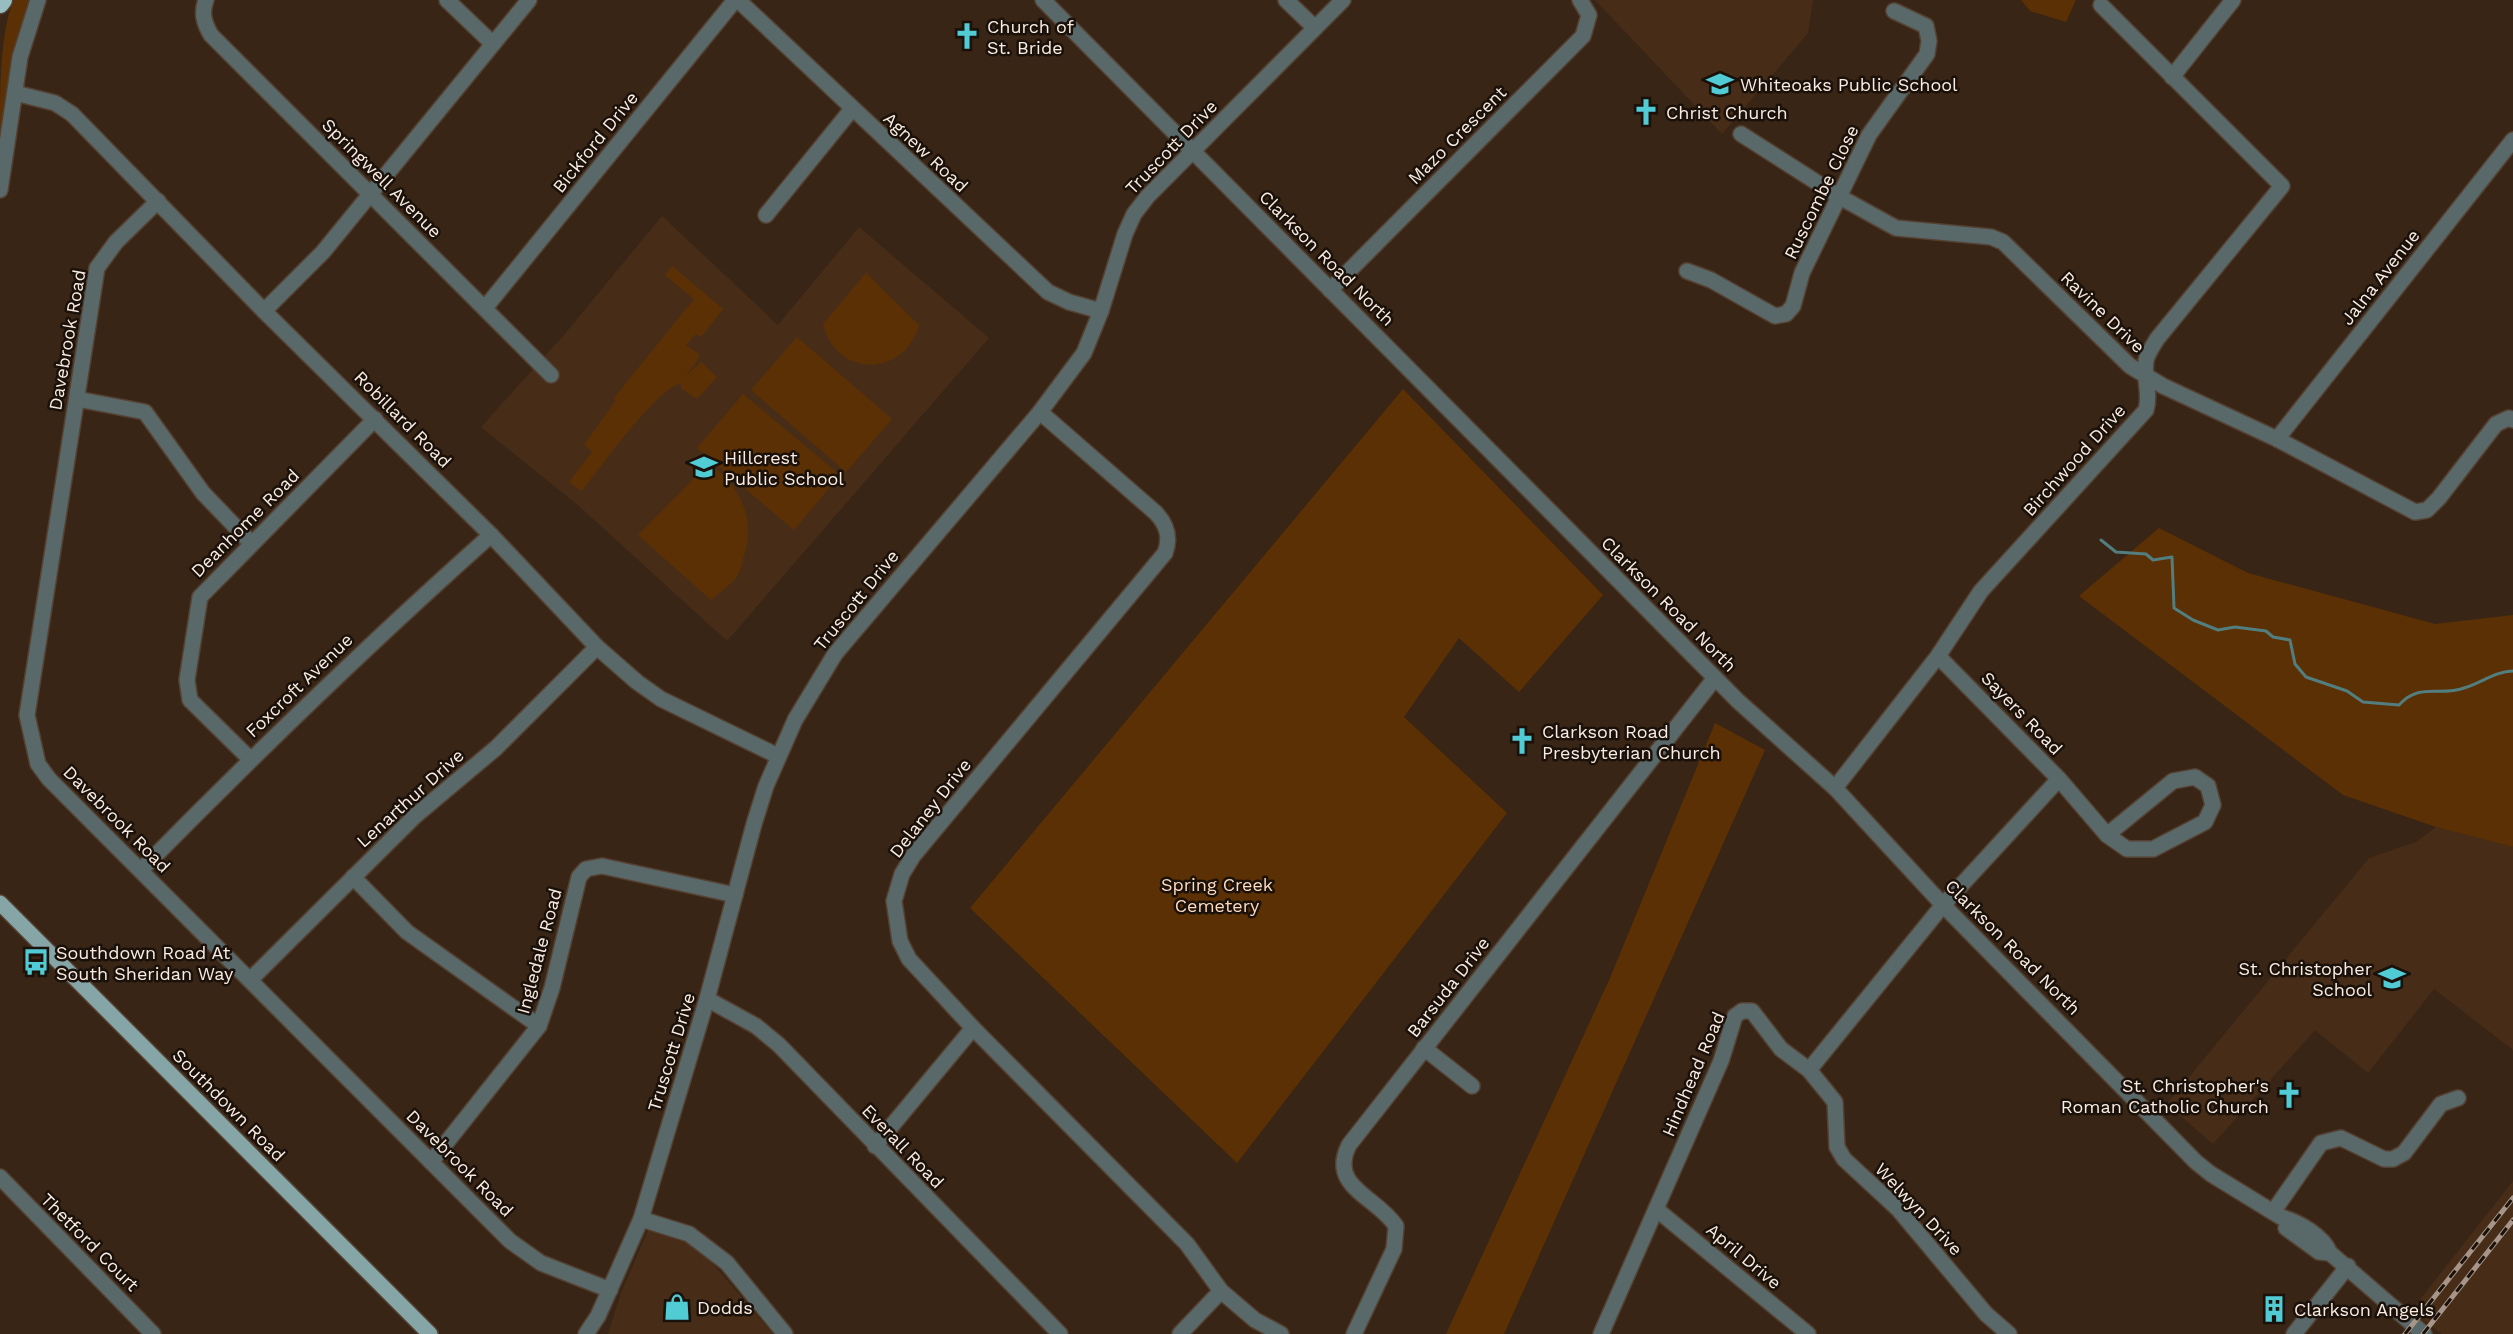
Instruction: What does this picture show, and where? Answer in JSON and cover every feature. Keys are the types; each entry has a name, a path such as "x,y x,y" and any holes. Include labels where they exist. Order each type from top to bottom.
{"highway":[{"path":"0,4 3,0"}],"main road":[{"name":"Southdown Road","path":"0,903 430,1334"}],"street":[{"path":"0,190 25,35 38,0"},
{"name":"Springwell Avenue","path":"206,0 203,8 204,23 211,35 551,375"},
{"path":"447,0 493,44"},
{"path":"264,311 323,252 529,0"},
{"name":"Agnew Road","path":"736,0 1048,292 1070,303 1101,311"},
{"name":"Bickford Drive","path":"485,308 736,0"},
{"name":"Clarkson Road North","path":"1043,0 1715,678 1835,788 1943,904 2196,1162 2211,1174 2277,1215 2284,1226 2319,1252 2330,1253 2348,1266 2424,1334"},
{"path":"1286,0 1315,28"},
{"name":"Truscott Drive","path":"585,1334 610,1290 641,1218 707,999 757,814 778,756 795,720 835,654 1040,412 1084,353 1134,214 1148,196 1343,0"},
{"name":"Mazo Crescent","path":"1330,290 1583,36 1589,15 1580,0"},
{"path":"2172,77 2233,0"},
{"name":"Birchwood Drive","path":"1835,788 1938,656 1981,591 2146,410 2150,399 2145,375 2146,358 2157,339 2282,186 2101,5"},
{"name":"Ruscombe Close","path":"1688,271 1711,280 1775,316 1786,314 1793,306 1802,273 1869,135 1927,54 1929,41 1926,26 1894,11"},
{"name":"Robillard Road","path":"15,93 55,103 72,114 264,311 491,536 597,647 637,682 661,699 778,756"},
{"path":"765,214 852,109"},
{"name":"Ravine Drive","path":"1741,134 1838,196 1896,228 1991,237 2003,242 2130,366 2277,439 2415,512 2427,510 2439,498 2496,424 2509,417 2513,420"},
{"name":"Jalna Avenue","path":"2277,439 2513,140"},
{"name":"Davebrook Road","path":"158,201 116,242 97,268 27,715 38,764 49,779 526,1255 556,1270 610,1290"},
{"path":"77,399 145,412 203,493 250,543"},
{"name":"Delaney Drive","path":"1040,412 1166,523 1168,543 1165,553 913,856 903,874 894,900 900,940 909,959 973,1028 1187,1244 1221,1291 1255,1320 1281,1334"},
{"name":"Deanhome Road","path":"250,759 190,700 187,680 200,597 250,543 375,419"},
{"name":"Foxcroft Avenue","path":"141,870 250,759 384,632 491,536"},
{"name":"Lenarthur Drive","path":"250,980 415,816 496,748 597,647"},
{"name":"Sayers Road","path":"1938,656 2059,779 1943,904"},
{"name":"Barsuda Drive","path":"1354,1334 1394,1249 1396,1226 1388,1214 1346,1180 1342,1168 1344,1155 1424,1048 1715,678"},
{"path":"2059,779 2107,835 2127,849 2152,849 2205,822 2213,805 2208,786 2195,777 2173,781 2107,835"},
{"name":"Ingledale Road","path":"431,1162 539,1026 552,988 579,877 585,869 602,866 735,895"},
{"path":"353,877 407,932 539,1026"},
{"path":"1809,1070 1943,904"},
{"name":"Everall Road","path":"707,999 756,1026 778,1045 1060,1334"},
{"name":"Hindhead Road","path":"1601,1334 1721,1061 1735,1016 1742,1011 1752,1011 1781,1049 1809,1070"},
{"path":"875,1146 973,1028"},
{"path":"1424,1048 1472,1086"},
{"name":"Welwyn Drive","path":"1809,1070 1835,1102 1838,1147 1844,1159 1898,1209 1986,1314 2009,1334"},
{"path":"2277,1215 2321,1143 2341,1138 2385,1159 2394,1159 2404,1154 2441,1104 2458,1098"},
{"name":"Thetford Court","path":"0,1177 153,1334"},
{"name":"April Drive","path":"1656,1209 1808,1334"},
{"path":"641,1218 689,1234 727,1263 785,1334"},
{"path":"2294,1334 2348,1266"},
{"path":"1180,1334 1221,1291"}],"shaded area":[{"name":"Whiteoaks Public School","path":"1595,0 1813,0 1808,33 1722,134"},
{"name":"Hillcrest Public School","path":"662,216 778,325 859,227 989,338 727,641 580,507 481,427 563,336"},
{"name":"St. Christopher School","path":"2436,827 2513,847 2513,1050 2434,989 2368,1073 2315,1030 2213,1144 2167,1104 2369,858 2416,842"},
{"path":"2513,1181 2513,1334 2442,1334 2411,1311"},
{"path":"649,1228 687,1239 702,1251 773,1334 608,1334 621,1293"}],"green space":[{"path":"14,0 31,0 19,31 3,128 0,127 0,96 3,44"},
{"path":"2021,0 2076,0 2066,22 2030,11"},
{"path":"672,266 723,309 701,337 696,334 686,345 699,354 698,360 685,377 701,362 717,377 697,399 681,388 681,383 671,388 629,430 582,491 569,482 592,452 584,445 616,400 614,398 694,299 665,275"},
{"path":"866,273 919,325 911,342 900,355 885,362 870,365 855,362 841,354 830,342 823,324"},
{"path":"797,337 892,419 846,472 751,390"},
{"name":"Spring Creek Cemetery","path":"1403,389 1603,595 1519,692 1459,638 1404,717 1507,813 1237,1163 970,908"},
{"path":"743,394 840,475 794,530 697,448"},
{"path":"709,463 737,492 743,504 748,529 742,564 736,578 711,600 638,535"},
{"path":"2159,528 2248,573 2435,624 2513,615 2513,847 2436,827 2343,795 2079,596"},
{"path":"1715,723 1765,750 1504,1334 1446,1334 1610,978"}],"waterway":[{"path":"2101,540 2116,552 2146,554 2153,560 2172,557 2174,608 2193,620 2218,630 2235,627 2266,631 2273,637 2290,640 2295,664 2306,677 2347,691 2363,702 2399,705 2414,694 2455,690 2501,673 2513,671"}],"railway":[{"path":"2405,1334 2513,1198"},
{"path":"2423,1334 2513,1220"}],"place":[{"name":"Church of St. Bride","path":"967,36"},
{"name":"Whiteoaks Public School","path":"1720,84"},
{"name":"Christ Church","path":"1646,112"},
{"name":"Hillcrest Public School","path":"704,467"},
{"name":"Clarkson Road Presbyterian Church","path":"1522,741"},
{"name":"Southdown Road At South Sheridan Way","path":"36,962"},
{"name":"St. Christopher School","path":"2392,978"},
{"name":"St. Christopher's Roman Catholic Church","path":"2289,1095"},
{"name":"Dodds","path":"677,1307"},
{"name":"Clarkson Angels","path":"2274,1309"}]}
